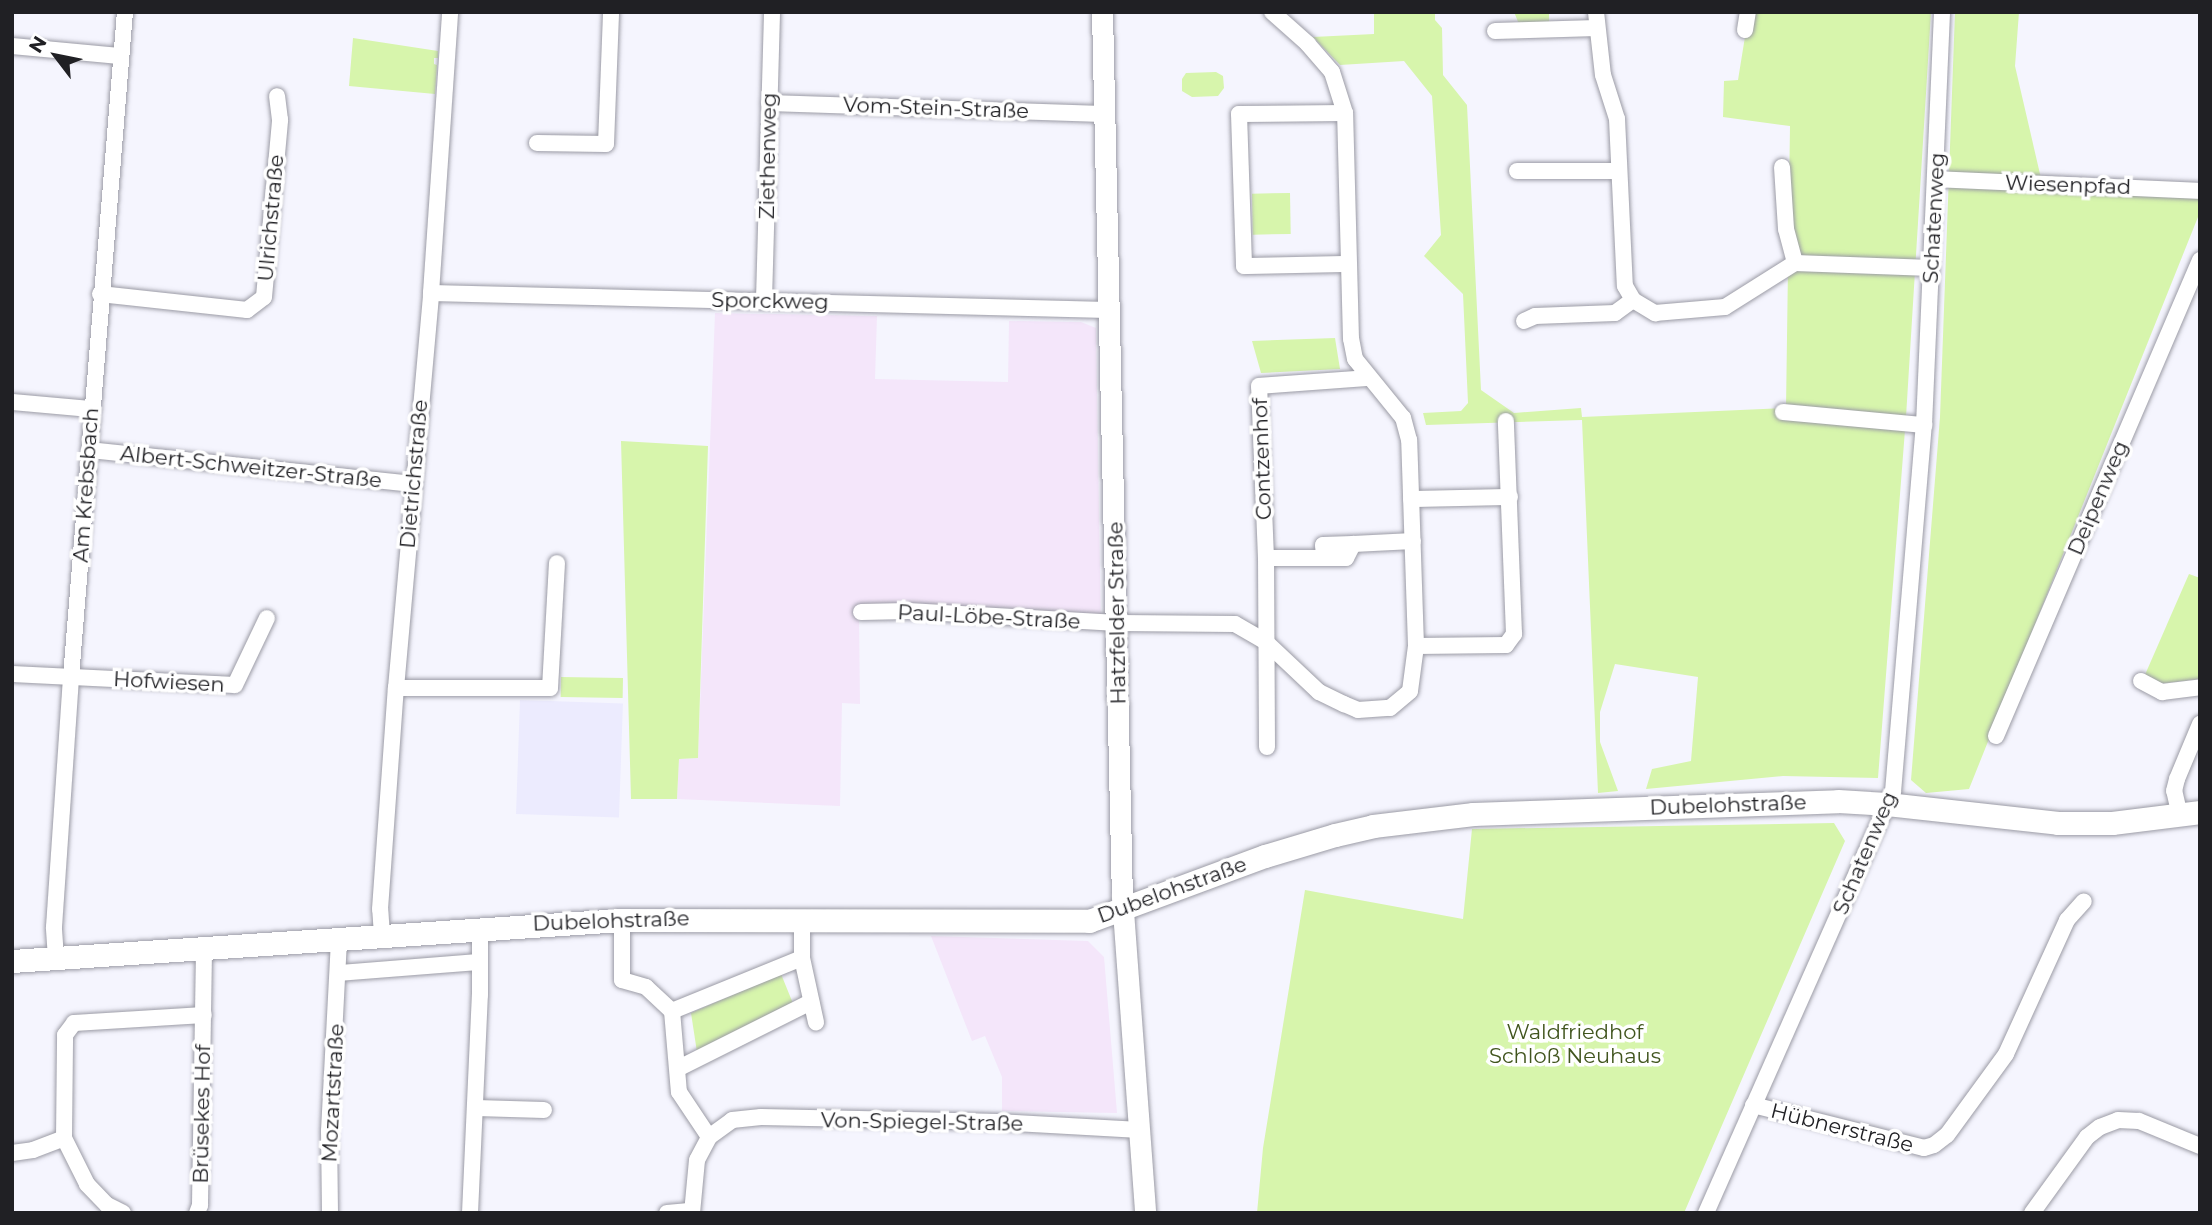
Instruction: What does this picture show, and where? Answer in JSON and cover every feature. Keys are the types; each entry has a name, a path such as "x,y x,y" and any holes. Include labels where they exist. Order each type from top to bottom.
{"main road":[{"name":"Dubelohstraße","path":"12,961 622,920 1089,921 1123,906 1277,852 1352,831 1473,814 1790,802 1887,804 2058,823 2112,823 2190,814"}],"street":[{"name":"Am Krebsbach","path":"56,958 54,927 71,677 125,12"},
{"name":"Dietrichstraße","path":"382,936 380,909 396,688 431,293 450,12"},
{"path":"537,142 614,145 611,12"},
{"name":"Ziethenweg","path":"765,300 772,12"},
{"name":"Hatzfelder Straße","path":"1102,12 1123,906 1145,1213"},
{"name":"Paul-Löbe-Straße","path":"861,612 908,611 1118,623 1235,624 1266,642 1319,692 1351,707 1371,710 1390,708 1410,691 1416,646 1409,440 1403,418 1355,359 1351,339 1345,113 1332,72 1308,44 1272,12"},
{"path":"1745,30 1748,12"},
{"name":"Schatenweg","path":"1706,1213 1894,785 1924,425 1942,12"},
{"path":"1495,31 1597,20 1604,75 1617,119 1625,286 1633,300 1655,313 1725,307 1795,263 1931,268"},
{"path":"12,46 120,56"},
{"name":"Ulrichstraße","path":"100,294 247,310 264,297 280,120 276,96"},
{"name":"Vom-Stein-Straße","path":"769,103 1103,114"},
{"path":"1345,113 1238,114 1244,266 1348,264"},
{"path":"1782,167 1786,229 1795,263"},
{"path":"1517,171 1618,171"},
{"name":"Wiesenpfad","path":"1936,179 2200,191"},
{"name":"Deipenweg","path":"1996,736 2200,260"},
{"name":"Sporckweg","path":"431,293 1108,310"},
{"path":"1524,321 1535,316 1615,313 1633,300"},
{"name":"Contzenhof","path":"1267,747 1266,558 1259,386 1369,378"},
{"path":"12,402 91,409"},
{"path":"1783,412 1924,425"},
{"path":"1416,646 1506,645 1514,634 1506,421"},
{"name":"Albert-Schweitzer-Straße","path":"89,450 412,484"},
{"path":"1411,499 1510,497"},
{"path":"1266,558 1346,558 1353,544 1413,541"},
{"path":"396,688 550,688 557,563"},
{"name":"Hofwiesen","path":"71,677 235,685 267,618"},
{"path":"12,674 71,677"},
{"path":"2141,681 2162,692 2200,687"},
{"path":"2190,814 2174,791 2200,724"},
{"name":"Hübnerstraße","path":"1753,1105 1924,1148 1934,1145 1947,1135 2006,1054 2027,1013 2067,920 2084,901"},
{"path":"802,919 802,958 816,1022"},
{"path":"622,920 622,980 646,987 673,1012 679,1092 709,1137 697,1160 692,1212 667,1213"},
{"path":"470,1213 476,1108 480,928"},
{"name":"Mozartstraße","path":"330,1213 329,1131 339,937"},
{"name":"Brüsekes Hof","path":"197,1213 200,1205 204,948"},
{"path":"673,1012 802,958"},
{"path":"339,973 480,962"},
{"path":"678,1068 811,1002"},
{"name":"Brüsekes Hof","path":"123,1213 107,1205 87,1184 64,1138 65,1035 74,1023 204,1015"},
{"path":"476,1108 544,1110"},
{"name":"Von-Spiegel-Straße","path":"709,1137 732,1120 761,1117 841,1121 997,1122 1140,1130"},
{"path":"2032,1213 2087,1138 2100,1127 2118,1120 2140,1121 2200,1146"},
{"path":"12,1153 33,1150 64,1138"}],"shaded area":[{"path":"715,313 877,316 875,379 1008,382 1009,321 1081,322 1096,328 1101,630 911,618 859,619 860,704 842,703 840,806 677,799 679,759 698,758"},
{"path":"520,700 623,704 619,818 516,814"},
{"path":"931,936 1088,941 1104,957 1117,1113 1002,1111 1002,1077 985,1036 972,1041"}],"green space":[{"path":"1374,12 1435,12 1435,20 1442,28 1443,75 1467,105 1481,390 1514,413 1581,408 1582,417 1786,408 1790,126 1723,117 1724,81 1738,80 1749,12 1931,12 1906,417 1878,778 1783,776 1646,789 1652,769 1691,761 1698,677 1615,664 1600,712 1600,742 1618,791 1598,793 1582,420 1426,425 1423,413 1461,411 1468,403 1463,294 1424,256 1441,235 1432,96 1404,61 1340,65 1313,37 1374,34"},
{"path":"1514,12 1549,12 1549,24 1519,24"},
{"path":"1955,12 2019,12 2015,66 2043,187 2200,194 2200,212 1969,789 1926,793 1911,780 1940,417"},
{"path":"353,38 438,51 438,58 434,58 434,64 437,65 435,94 349,86"},
{"path":"1216,72 1223,76 1224,88 1218,96 1192,97 1182,91 1182,79 1186,73"},
{"path":"1290,193 1291,234 1253,235 1252,194"},
{"path":"1335,338 1340,369 1261,373 1252,341"},
{"path":"621,441 708,446 698,758 679,759 677,799 631,799"},
{"path":"2189,574 2200,578 2200,679 2158,684 2144,677"},
{"path":"561,677 623,678 623,698 561,697"},
{"name":"Waldfriedhof Schloß Neuhaus","path":"1834,823 1845,841 1684,1213 1257,1213 1263,1148 1305,890 1463,919 1472,829"},
{"path":"781,974 794,1006 697,1052 691,1013"}]}
